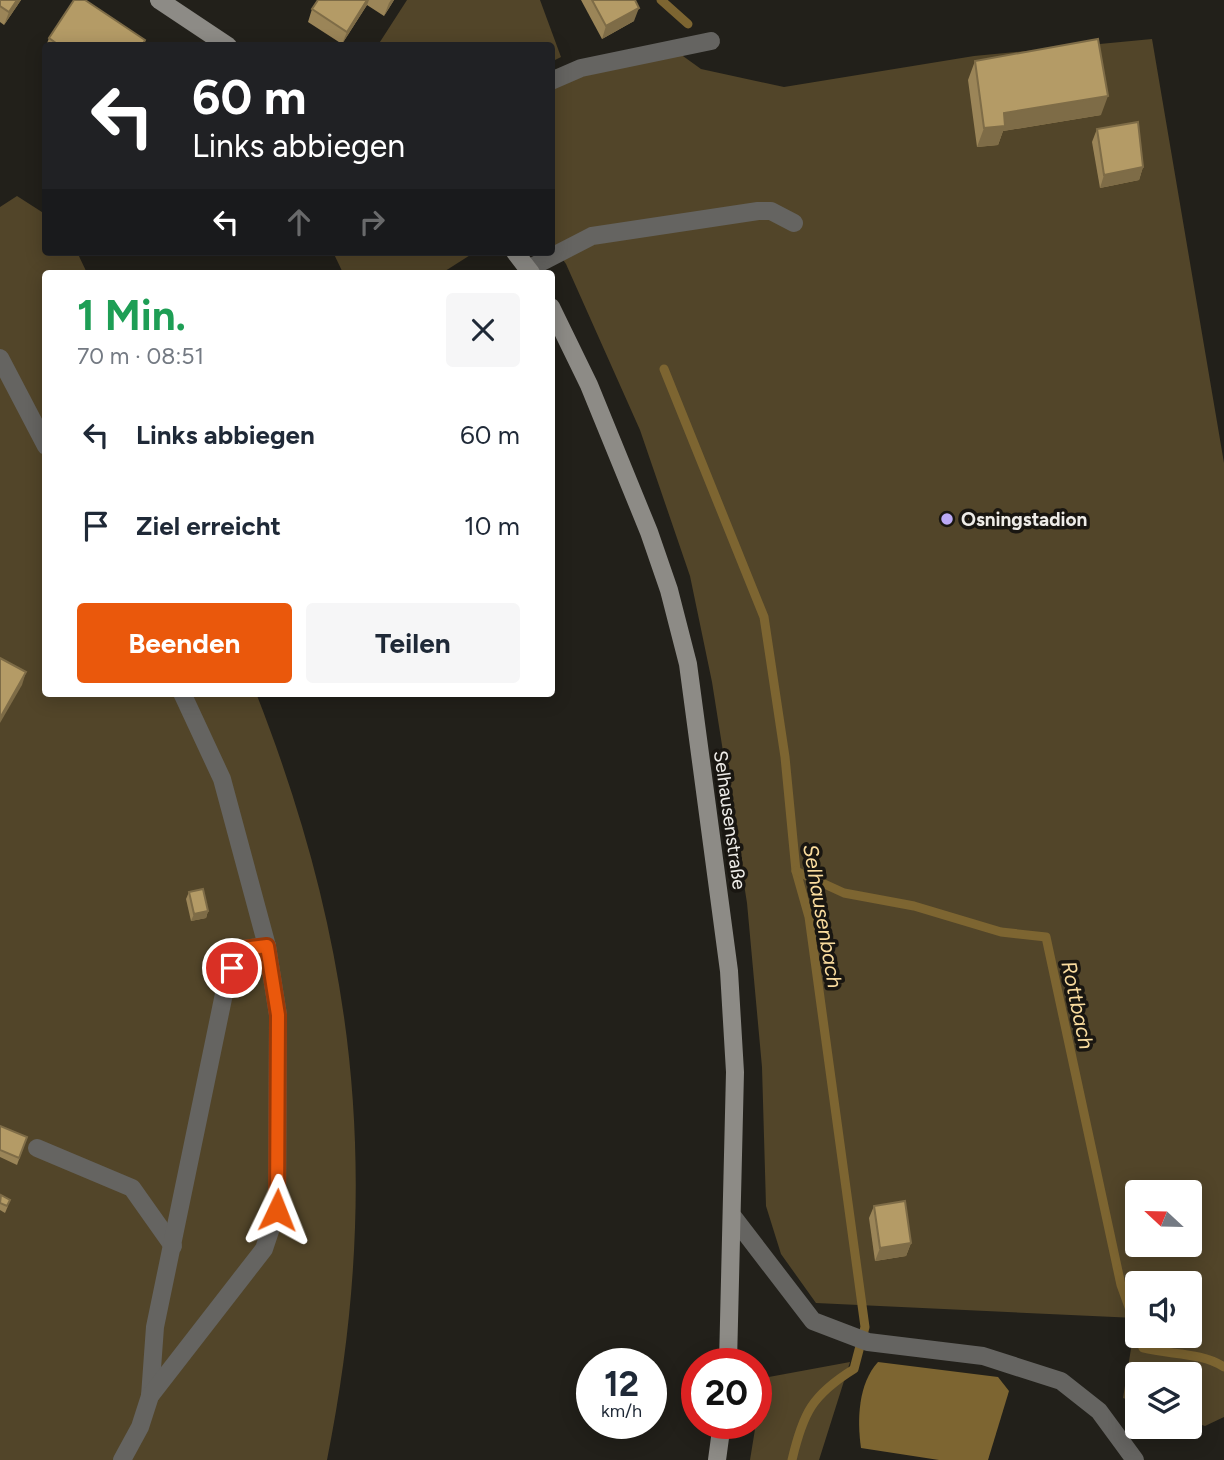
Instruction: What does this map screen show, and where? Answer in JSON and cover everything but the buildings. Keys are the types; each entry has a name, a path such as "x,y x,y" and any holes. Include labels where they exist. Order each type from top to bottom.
{"street":[{"path":"159,0 222,42"},
{"name":"Selhausenstraße","path":"555,315 594,397 649,532 670,590 688,664 729,971 735,1072 734,1218 729,1348"},
{"path":"717,1460 720,1439"}],"lane":[{"path":"555,79 581,68 711,41"},
{"path":"531,270 592,236 758,211 771,211 794,223"},
{"path":"0,358 42,438"},
{"path":"150,1396 248,1274 264,1250 277,1210 278,1015 267,946 222,779 184,697"},
{"path":"122,1460 140,1427 150,1396 155,1327 232,968 243,949 267,946"},
{"path":"37,1148 132,1188 173,1247"},
{"path":"734,1218 813,1321 862,1340 983,1356 1061,1381 1099,1410 1135,1460"}],"shaded area":[{"path":"407,0 540,0 561,57 555,60 555,42 380,42"},
{"name":"Osningstadion","path":"1152,39 1224,463 1224,1417 1205,1426 1202,1425 1202,1362 1129,1362 1131,1348 1202,1348 1202,1271 1125,1271 1125,1317 816,1303 781,1254 766,1206 762,1067 747,903 712,682 690,576 640,430 566,264 555,249 555,85 669,46 701,69 784,87 974,56"},
{"path":"17,196 42,212 42,256 79,256 86,270 42,270 42,697 257,697 291,789 318,884 338,977 350,1071 356,1165 353,1261 344,1359 327,1460 0,1460 0,207"},
{"path":"335,256 469,256 447,270 342,270"},
{"path":"850,1362 819,1460 750,1460 753,1439 772,1439 772,1376"},
{"path":"878,1362 998,1377 1009,1391 988,1460 939,1460 861,1448 860,1403 866,1381"}],"waterway":[{"name":"Selhausenbach","path":"661,0 688,24"},
{"name":"Selhausenbach","path":"664,369 764,617 785,757 796,871 809,917 865,1327 854,1369 828,1388 811,1407 800,1430 792,1460"},
{"name":"Rottbach","path":"796,871 844,893 914,906 1001,932 1046,937 1125,1296"},
{"name":"Rottbach","path":"1143,1348 1195,1356 1224,1367"}],"place":[{"name":"Osningstadion","path":"947,519"}],"route":[{"path":"232,968 243,949 267,946 278,1015 280,1126 277,1210"}]}
